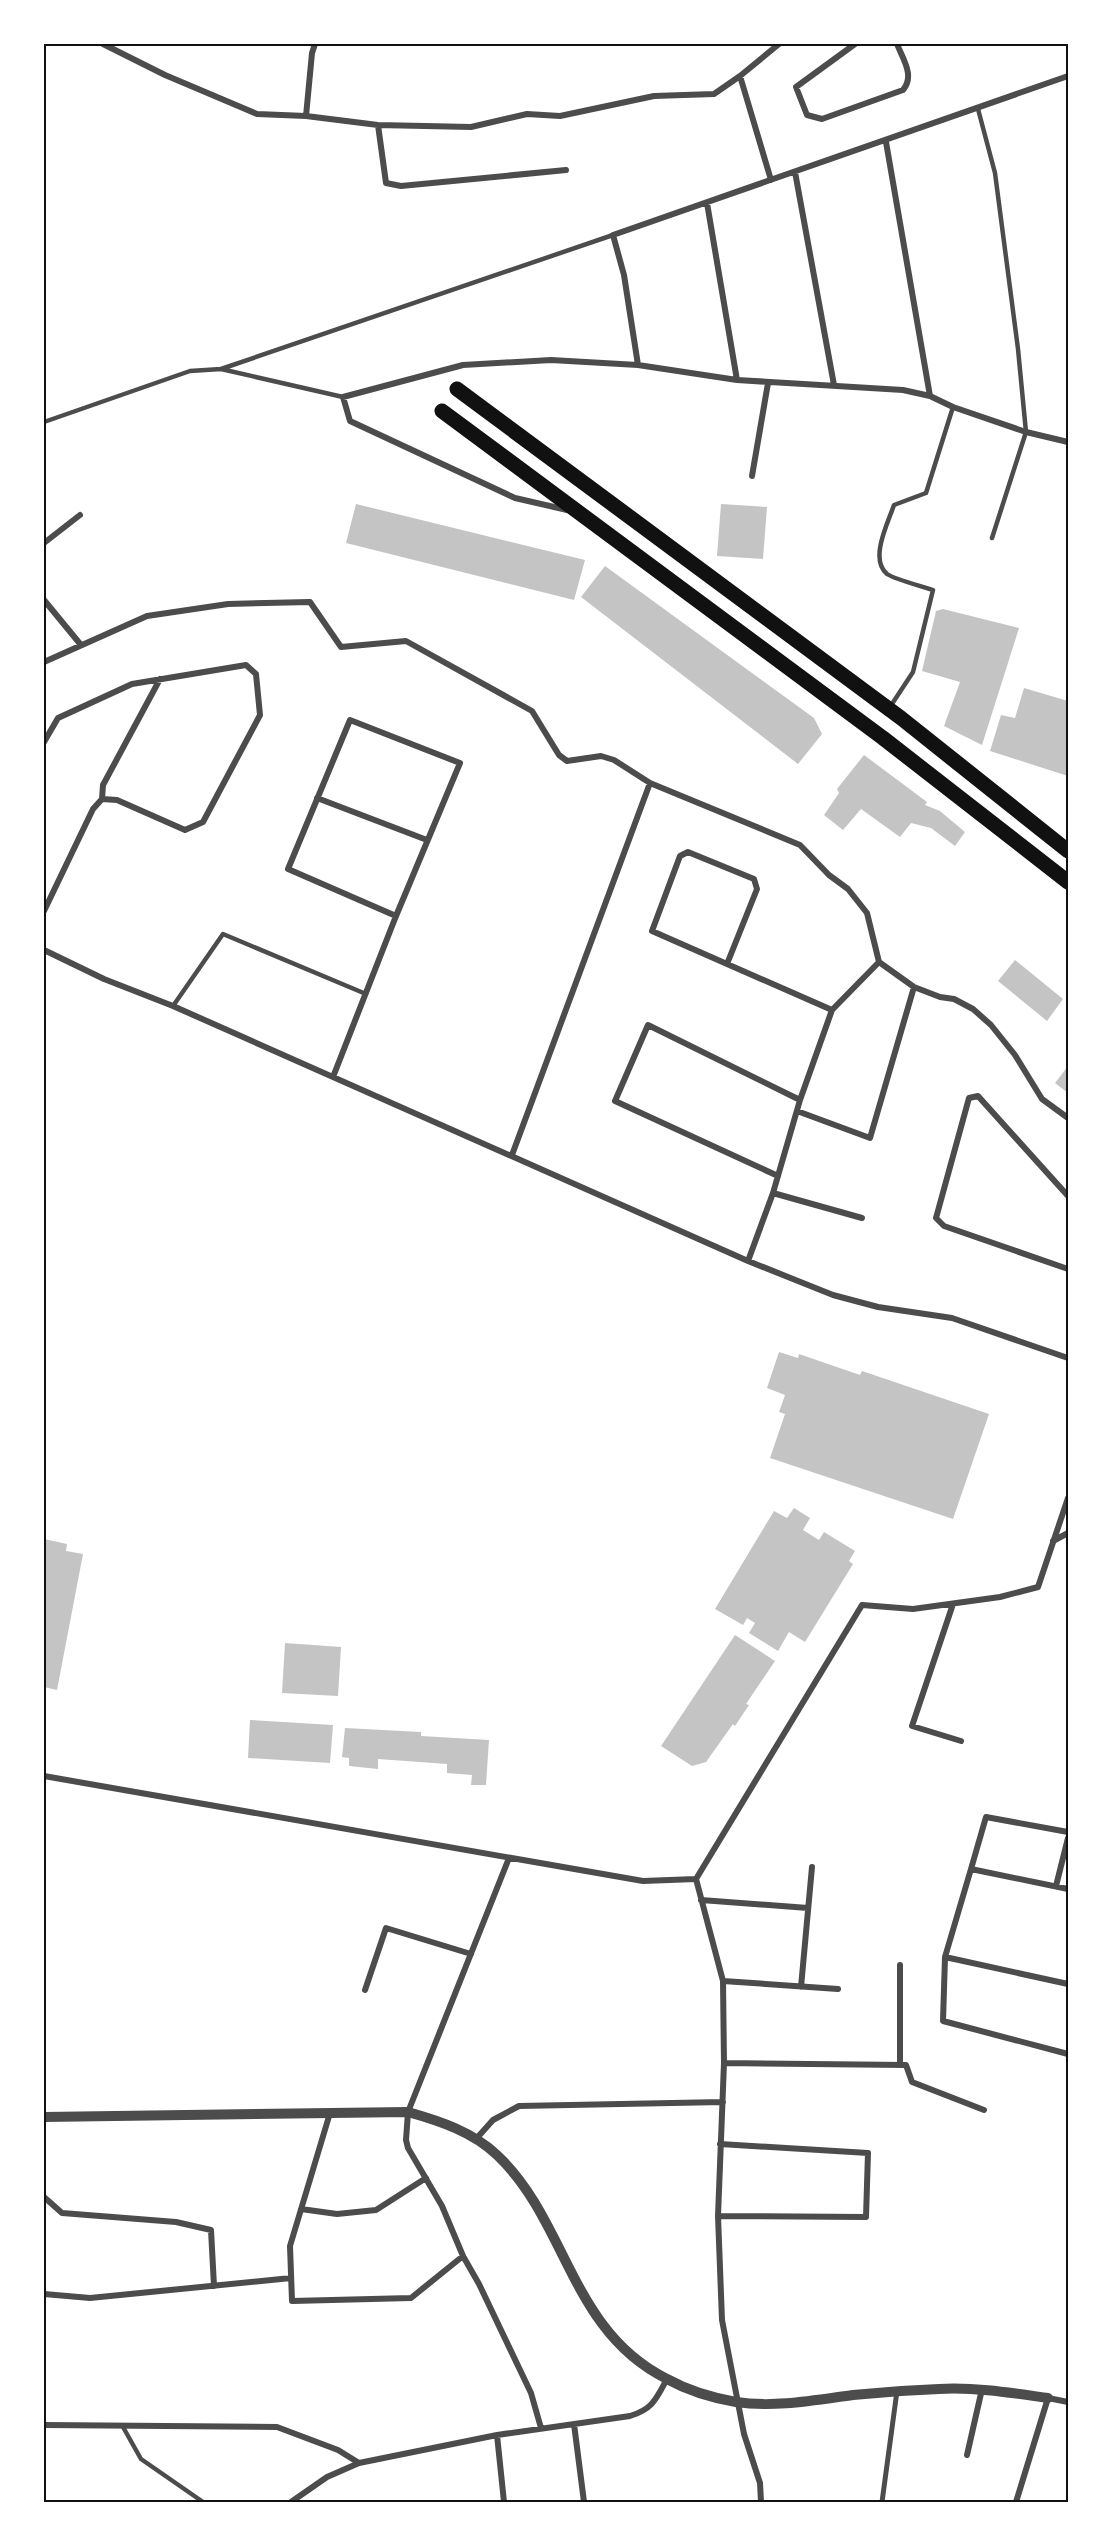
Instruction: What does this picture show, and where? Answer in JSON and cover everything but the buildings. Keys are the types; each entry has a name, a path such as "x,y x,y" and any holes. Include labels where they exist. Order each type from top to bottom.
{"highway":[{"path":"457,389 889,709 1068,851"},
{"path":"442,411 883,738 1068,882"}],"street":[{"path":"103,44 165,75 257,114 306,116 378,125 471,127 527,114 560,116 654,96 714,94 779,44"},
{"path":"306,116 312,53 315,44"},
{"path":"855,44 796,87 807,115 822,119 903,90 909,83 909,75 897,44"},
{"path":"740,76 771,180"},
{"path":"638,366 624,275 613,235 886,142 1068,76"},
{"path":"378,125 386,183 401,186 566,170"},
{"path":"886,142 930,396"},
{"path":"795,172 834,385"},
{"path":"707,203 737,380"},
{"path":"577,512 515,498 350,421 342,397 463,364 552,360 638,366 768,383 903,390 930,396 953,407 1026,432 1068,442"},
{"path":"752,476 768,383"},
{"path":"44,543 80,514"},
{"path":"44,600 81,645"},
{"path":"44,662 147,616 228,603 310,602 341,647 406,641 532,711 559,755 567,761 601,756 614,760 650,783 800,845 829,875 848,889 867,913 879,962 914,987 940,997 954,999 973,1009 991,1025 1015,1055 1042,1099 1068,1118"},
{"path":"44,742 58,718 132,684 246,665 256,675 260,715 203,822 185,830 117,800 102,799"},
{"path":"44,911 93,809 102,799 103,786 160,680"},
{"path":"333,1077 396,915 460,763 350,720 288,869 396,915"},
{"path":"512,1155 650,783"},
{"path":"317,798 427,840"},
{"path":"727,964 757,890 754,879 688,852 680,856 652,930 727,964 832,1011"},
{"path":"44,950 104,980 173,1006 747,1261 833,1294 878,1307 952,1318 1068,1358"},
{"path":"747,1261 778,1176 800,1100 832,1011 879,962"},
{"path":"797,1111 870,1138 914,987"},
{"path":"778,1176 615,1101 648,1026 800,1100"},
{"path":"1068,1196 978,1096 969,1098 936,1218 944,1226 1068,1269"},
{"path":"772,1193 862,1218"},
{"path":"761,2502 760,2483 744,2434 722,2320 718,2216 724,2063 723,1981 696,1879 862,1605 912,1609 1000,1597 1038,1587 1068,1498"},
{"path":"1053,1541 1068,1533"},
{"path":"953,1604 912,1726 962,1741"},
{"path":"44,1776 643,1881 696,1879"},
{"path":"1068,1832 986,1817 945,1957 943,2021 1068,2054"},
{"path":"1056,1886 1068,1838"},
{"path":"509,1858 408,2112 406,2140 442,2206 463,2256 479,2284 531,2393 541,2428"},
{"path":"801,1987 812,1867"},
{"path":"971,1869 1068,1889"},
{"path":"701,1900 808,1908"},
{"path":"365,1990 386,1928 471,1954"},
{"path":"945,1957 1068,1984"},
{"path":"900,1965 900,2065"},
{"path":"723,1981 838,1989"},
{"path":"724,2063 906,2065 912,2082 984,2110"},
{"path":"476,2139 493,2120 519,2106 723,2102"},
{"path":"330,2112 290,2246 292,2301 411,2298 463,2256"},
{"path":"44,2117 408,2112 445,2123 476,2139 496,2153 517,2175 537,2206 572,2277 603,2327 628,2352 667,2379 705,2394 737,2402 802,2401 897,2391 982,2389 1068,2402"},
{"path":"718,2216 866,2217 868,2152 720,2144"},
{"path":"301,2208 337,2214 376,2210 426,2178"},
{"path":"44,2197 63,2213 176,2222 211,2230 214,2286"},
{"path":"44,2294 90,2298 291,2278"},
{"path":"291,2502 327,2476 358,2463 497,2435 630,2416 645,2411 653,2403 667,2379"},
{"path":"967,2455 982,2389"},
{"path":"882,2502 897,2391"},
{"path":"1016,2502 1048,2398"},
{"path":"574,2424 584,2502"},
{"path":"44,2425 277,2427 339,2450 358,2463"},
{"path":"497,2435 504,2502"}],"lane":[{"path":"978,109 995,173 1018,349 1026,432 992,538"},
{"path":"44,422 190,371 220,369 613,235"},
{"path":"220,369 342,397"},
{"path":"889,709 913,672 933,590 888,574 880,563 879,552 894,506 926,493 953,407"},
{"path":"173,1006 223,934 366,994"},
{"path":"123,2427 141,2459 203,2502"}]}
